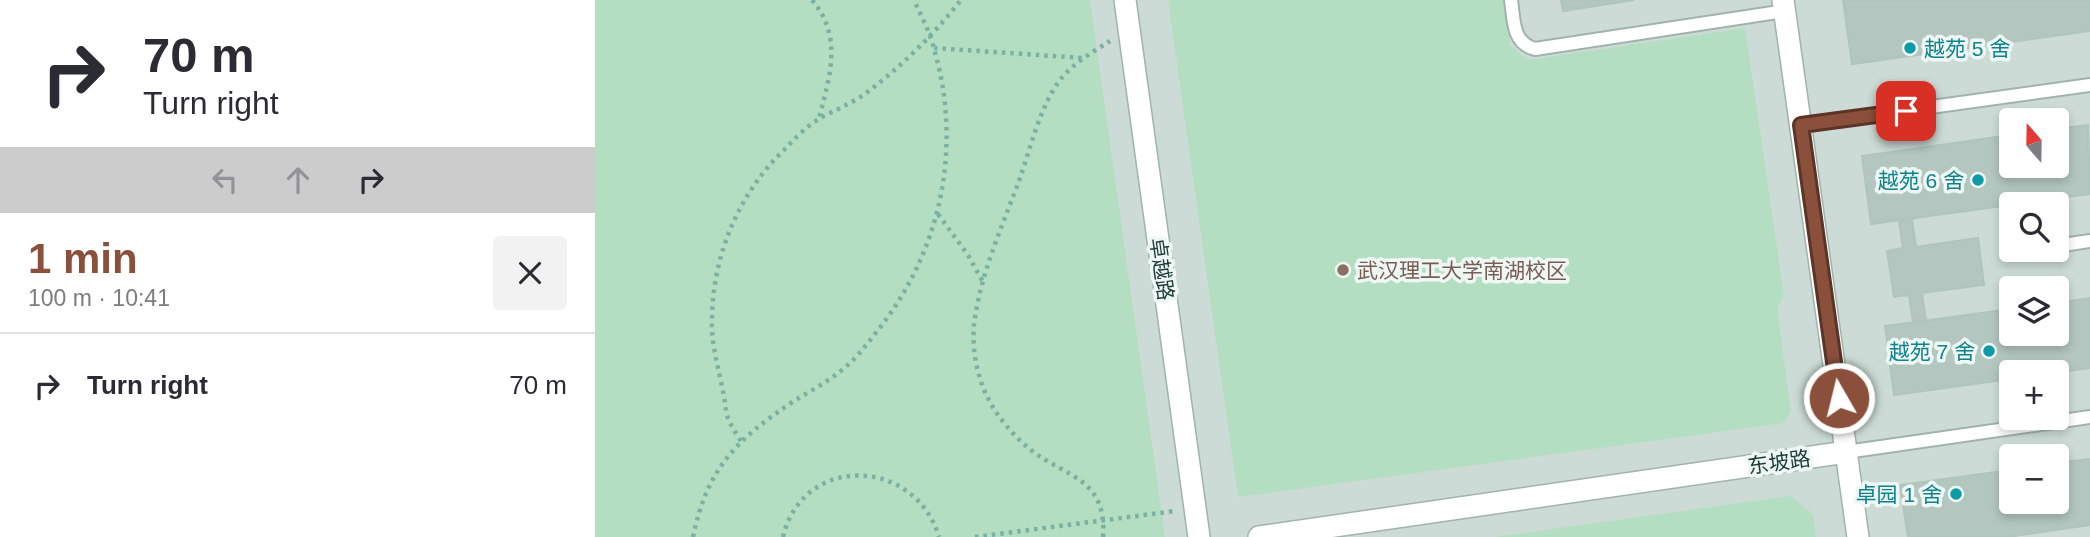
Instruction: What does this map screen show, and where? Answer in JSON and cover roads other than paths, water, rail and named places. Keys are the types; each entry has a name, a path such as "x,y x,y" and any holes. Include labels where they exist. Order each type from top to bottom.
{"street":[{"name":"卓越路","path":"1125,0 1199,537"},
{"path":"1784,5 1858,537"},
{"name":"东坡路","path":"1259,537 1846,452"}],"lane":[{"path":"1511,0 1517,36 1527,47 1535,49 1784,5"},
{"path":"1801,125 2090,85"},
{"path":"2069,244 2090,242"},
{"path":"1846,452 2090,417"}],"place":[{"name":"越苑 5 舍","path":"1910,48"},
{"name":"越苑 6 舍","path":"1978,180"},
{"name":"武汉理工大学南湖校区","path":"1343,270"},
{"name":"越苑 7 舍","path":"1989,351"},
{"name":"卓园 1 舍","path":"1956,494"}]}
